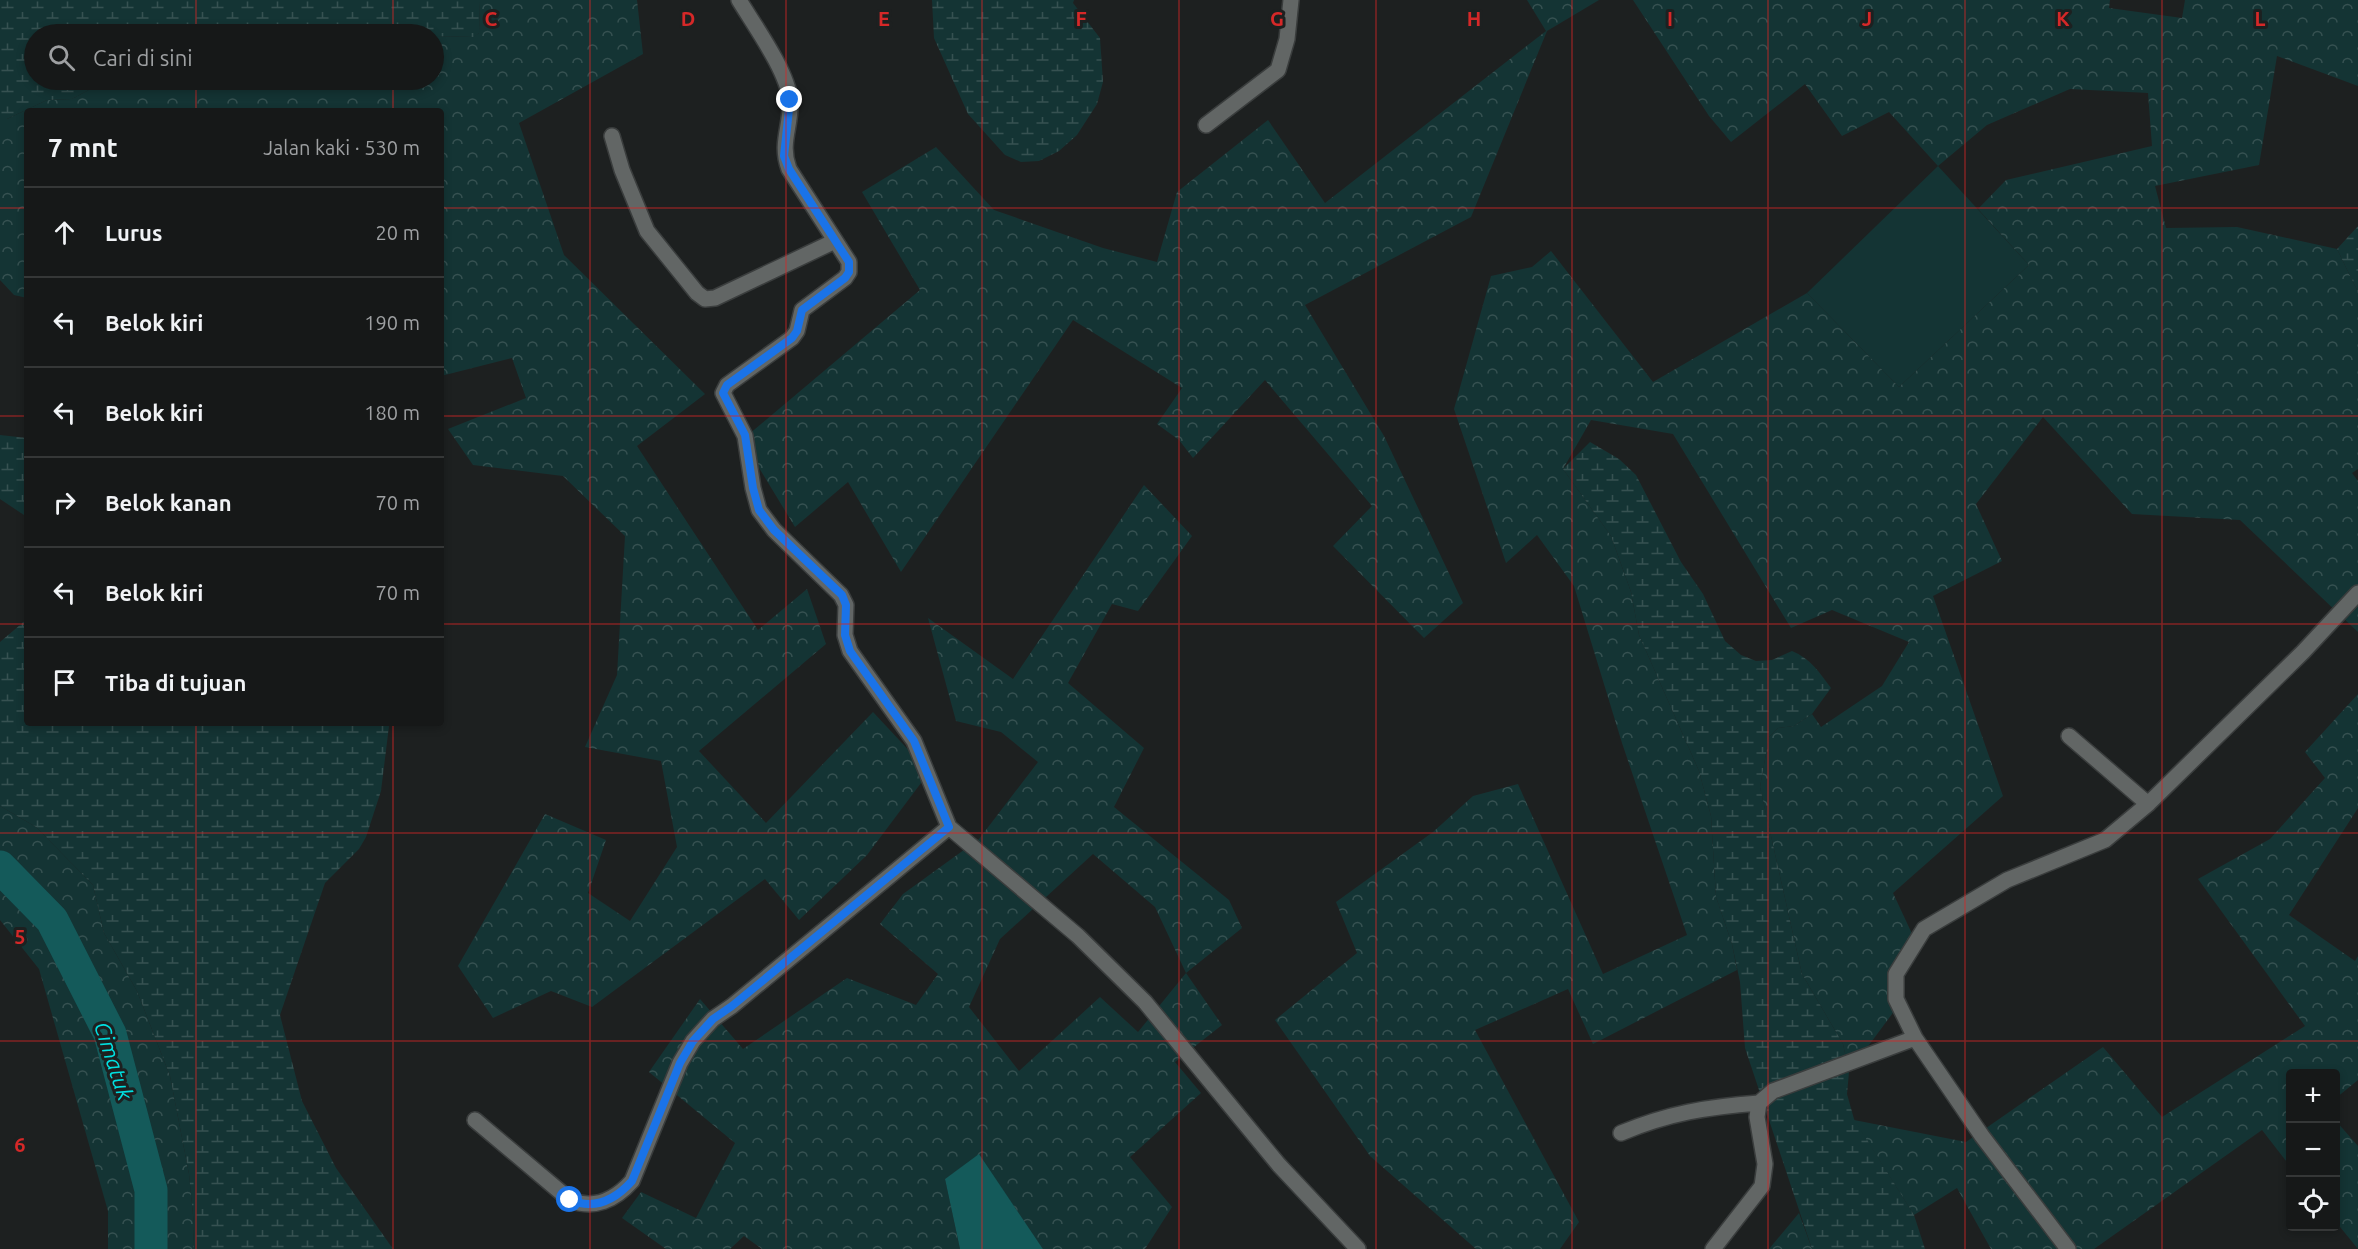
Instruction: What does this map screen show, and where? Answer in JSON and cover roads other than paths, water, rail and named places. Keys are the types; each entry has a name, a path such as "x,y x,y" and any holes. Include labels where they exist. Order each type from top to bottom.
{"street":[{"path":"739,0 782,74 790,100 784,156 789,169 849,262 849,272 845,278 802,310 797,331 792,338 727,385 723,393 745,435 753,488 759,510 774,530 842,595 846,605 845,635 850,651 914,741 949,827 1078,936 1145,1002 1279,1165 1358,1249"},
{"path":"1206,125 1278,70 1287,39 1292,0"},
{"path":"612,136 622,170 647,231 697,293 705,298 715,298 835,241"},
{"path":"2068,1249 1982,1136 1916,1038 1896,999 1896,974 1924,929 2007,880 2104,840 2148,804 2303,652 2358,593"},
{"path":"2069,736 2148,804"},
{"path":"475,1120 570,1200 582,1205 607,1201 620,1194 632,1181 680,1063 693,1041 713,1019 732,1006 949,827"},
{"path":"1621,1133 1653,1120 1712,1106 1759,1103 1773,1091 1916,1038"},
{"path":"1713,1249 1761,1186 1765,1164 1757,1117 1759,1103"}],"water":[{"path":"979,1154 1043,1249 960,1249 945,1179"}],"waterway":[{"name":"Cimatuk","path":"0,867 52,920 110,1034 151,1190 151,1249"}]}
